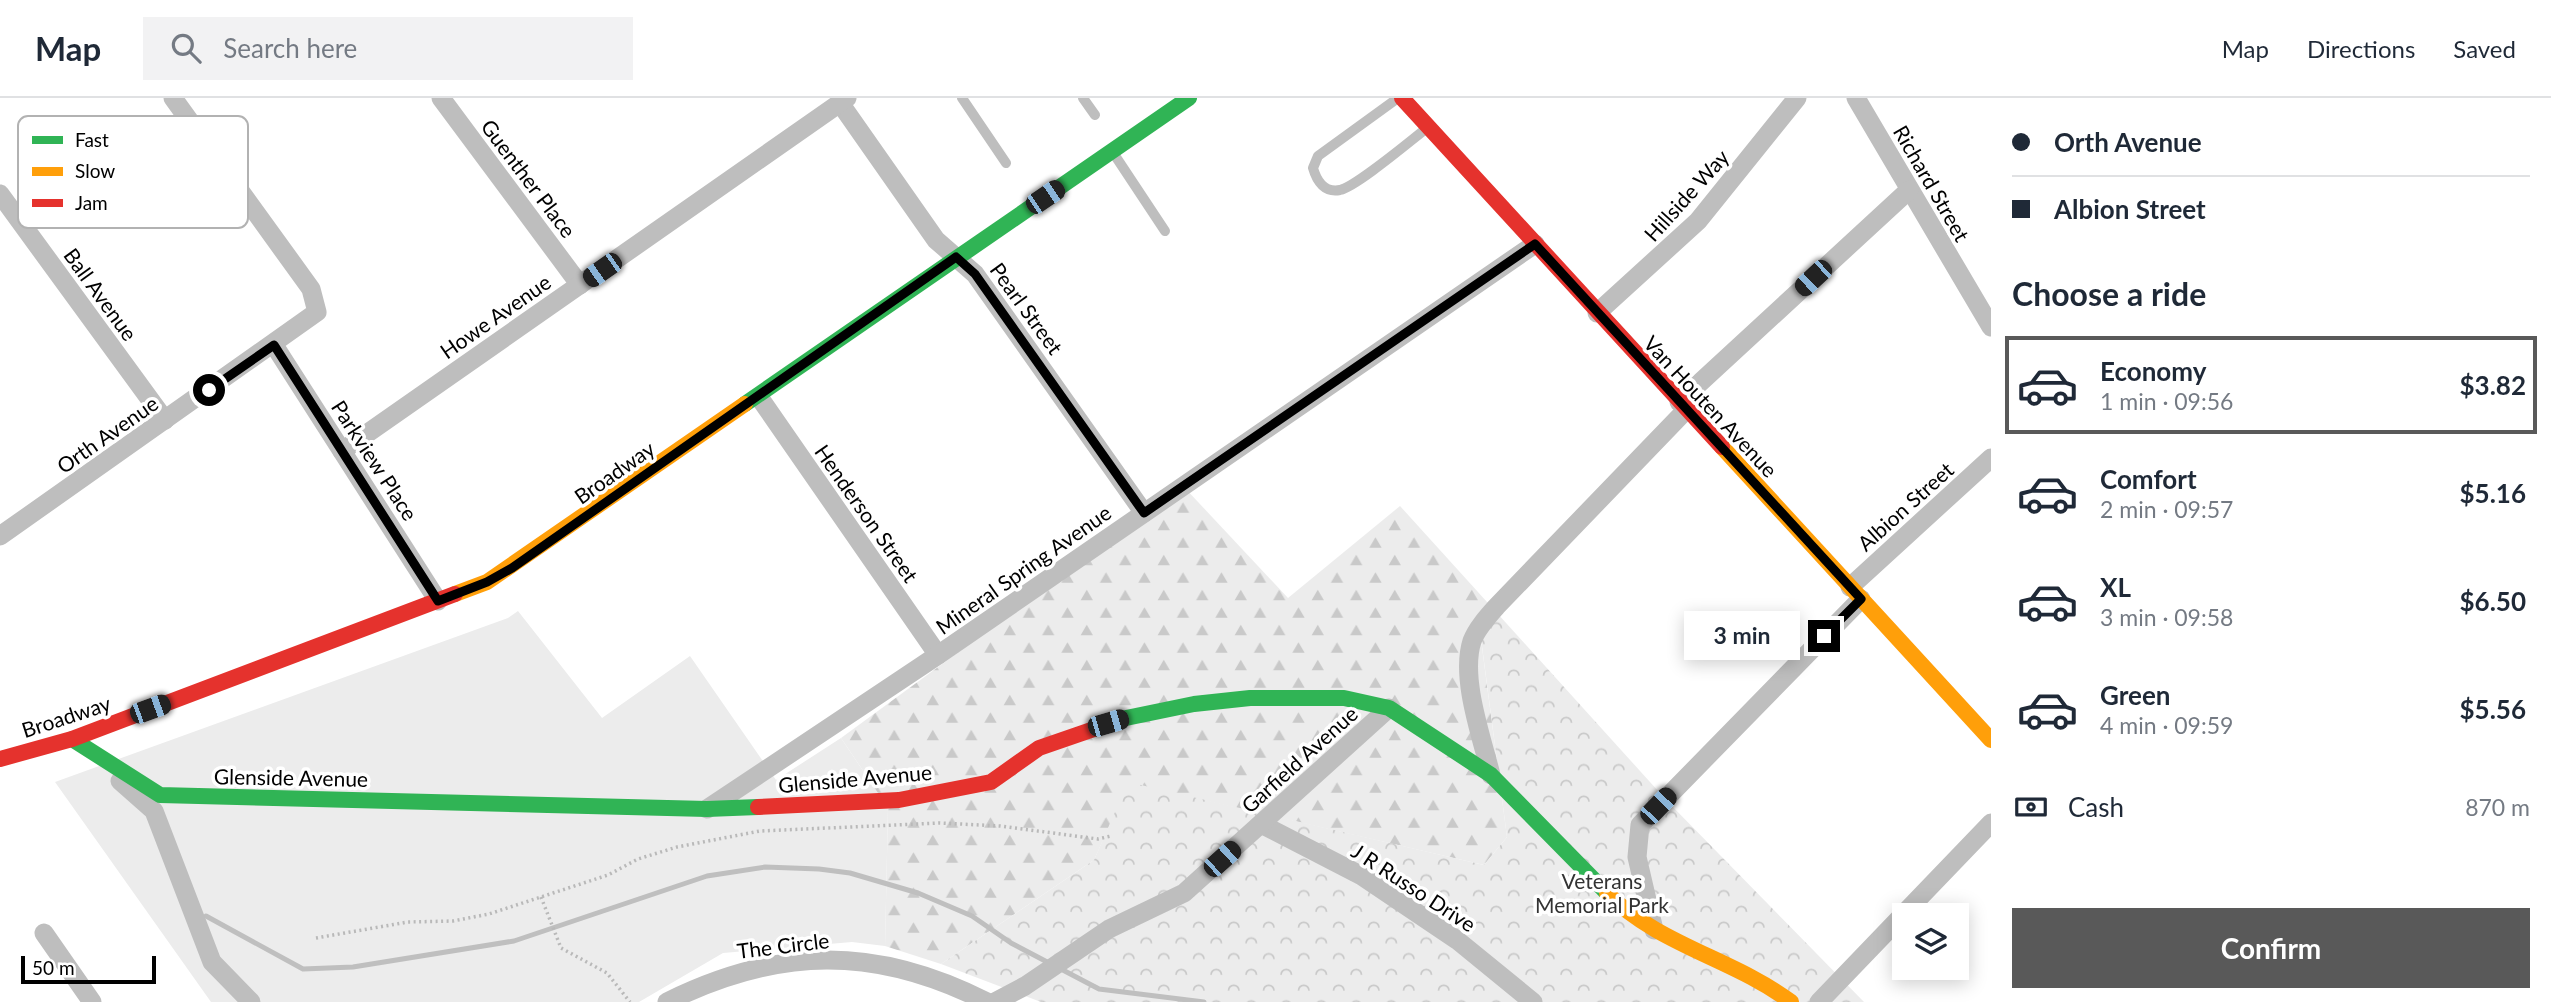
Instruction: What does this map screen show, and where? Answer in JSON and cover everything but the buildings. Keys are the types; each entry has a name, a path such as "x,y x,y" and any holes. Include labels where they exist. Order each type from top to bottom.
{"main road":[{"name":"Broadway","path":"0,759 72,739 487,582 512,568 1112,151 1163,110 1189,98"},
{"name":"Van Houten Avenue","path":"1400,98 1991,740"},
{"name":"Glenside Avenue","path":"72,739 160,795 707,809 899,800 991,782 1040,748 1126,718 1194,704 1294,696 1343,698 1388,708 1491,775 1615,901 1654,930 1766,983 1791,1002"}],"street":[{"name":"Orth Avenue","path":"173,98 186,116"},
{"name":"Guenther Place","path":"441,98 580,285"},
{"name":"Hillside Way","path":"1597,313 1698,221 1797,98"},
{"name":"Richard Street","path":"1856,98 1991,327"},
{"name":"Howe Avenue","path":"342,451 844,100"},
{"name":"Pearl Street","path":"844,100 936,240 975,274 1144,513"},
{"path":"1491,775 1470,684 1469,659 1473,640 1497,606 1683,406 1909,190"},
{"name":"Ball Avenue","path":"0,194 18,219"},
{"name":"Orth Avenue","path":"0,536 274,345 317,312 315,297 248,203"},
{"name":"Ball Avenue","path":"25,228 165,420"},
{"name":"Mineral Spring Avenue","path":"707,809 938,655 1535,244"},
{"name":"Parkview Place","path":"274,345 438,601"},
{"name":"Henderson Street","path":"759,397 938,655"},
{"name":"Albion Street","path":"1654,930 1637,857 1640,825 1855,593 1991,458"},
{"name":"Garfield Avenue","path":"995,1002 1109,929 1184,893 1388,708"},
{"path":"72,739 155,811 212,962 251,1002"},
{"path":"1819,1002 1991,823"},
{"name":"J R Russo Drive","path":"1261,824 1362,876 1457,940 1534,1002"},
{"path":"44,933 92,1002"},
{"name":"The Circle","path":"667,1002 725,975 801,961 838,960 870,962 929,976 987,1002"}],"lane":[{"path":"962,98 1006,163"},
{"path":"1083,98 1095,115"},
{"path":"1400,98 1318,156 1313,169 1325,188 1343,189 1429,127"},
{"path":"1112,151 1165,231"}],"path":[{"path":"316,938 408,922 453,921 489,914 677,847 760,831 940,823 1000,826 1098,839 1111,836"},
{"path":"541,897 561,948 607,973 631,1002"}],"green space":[{"path":"1184,487 1288,598 1400,506 1497,613 1480,632 1507,837 1484,865 1129,783 1094,860 941,964 885,946 888,808 841,738"},
{"path":"518,611 602,718 690,656 776,780 841,738 888,808 885,946 852,942 723,953 639,1002 211,1002 55,782 508,618"},
{"name":"Veterans Memorial Park","path":"1497,613 1669,803 1864,1002 1041,1002 941,964 1094,860 1128,782 1484,865 1507,837 1480,631"}],"waterway":[{"path":"206,916 303,969 353,967 514,941 707,876 765,867 819,869 850,873 918,893 972,916 1011,943 1051,964"},
{"path":"1059,968 1099,989 1204,1002"}],"traffic: fast":[{"path":"745,404 1189,98"},
{"path":"1094,729 1126,718 1194,704 1250,698 1344,698 1389,708 1491,775 1607,893"},
{"path":"72,739 160,795 707,809 758,807"}],"traffic: slow":[{"path":"455,594 487,582 745,404"},
{"path":"1722,447 1991,740"},
{"path":"1607,893 1649,926 1745,974 1791,1002"}],"traffic: jam":[{"path":"1402,98 1722,447"},
{"path":"0,759 72,739 455,594"},
{"path":"758,807 899,800 991,782 1039,748 1094,729"}],"route":[{"path":"209,390 274,345 438,601 487,582 512,568 956,257 975,274 1144,513 1535,244 1861,599 1824,636"}]}
